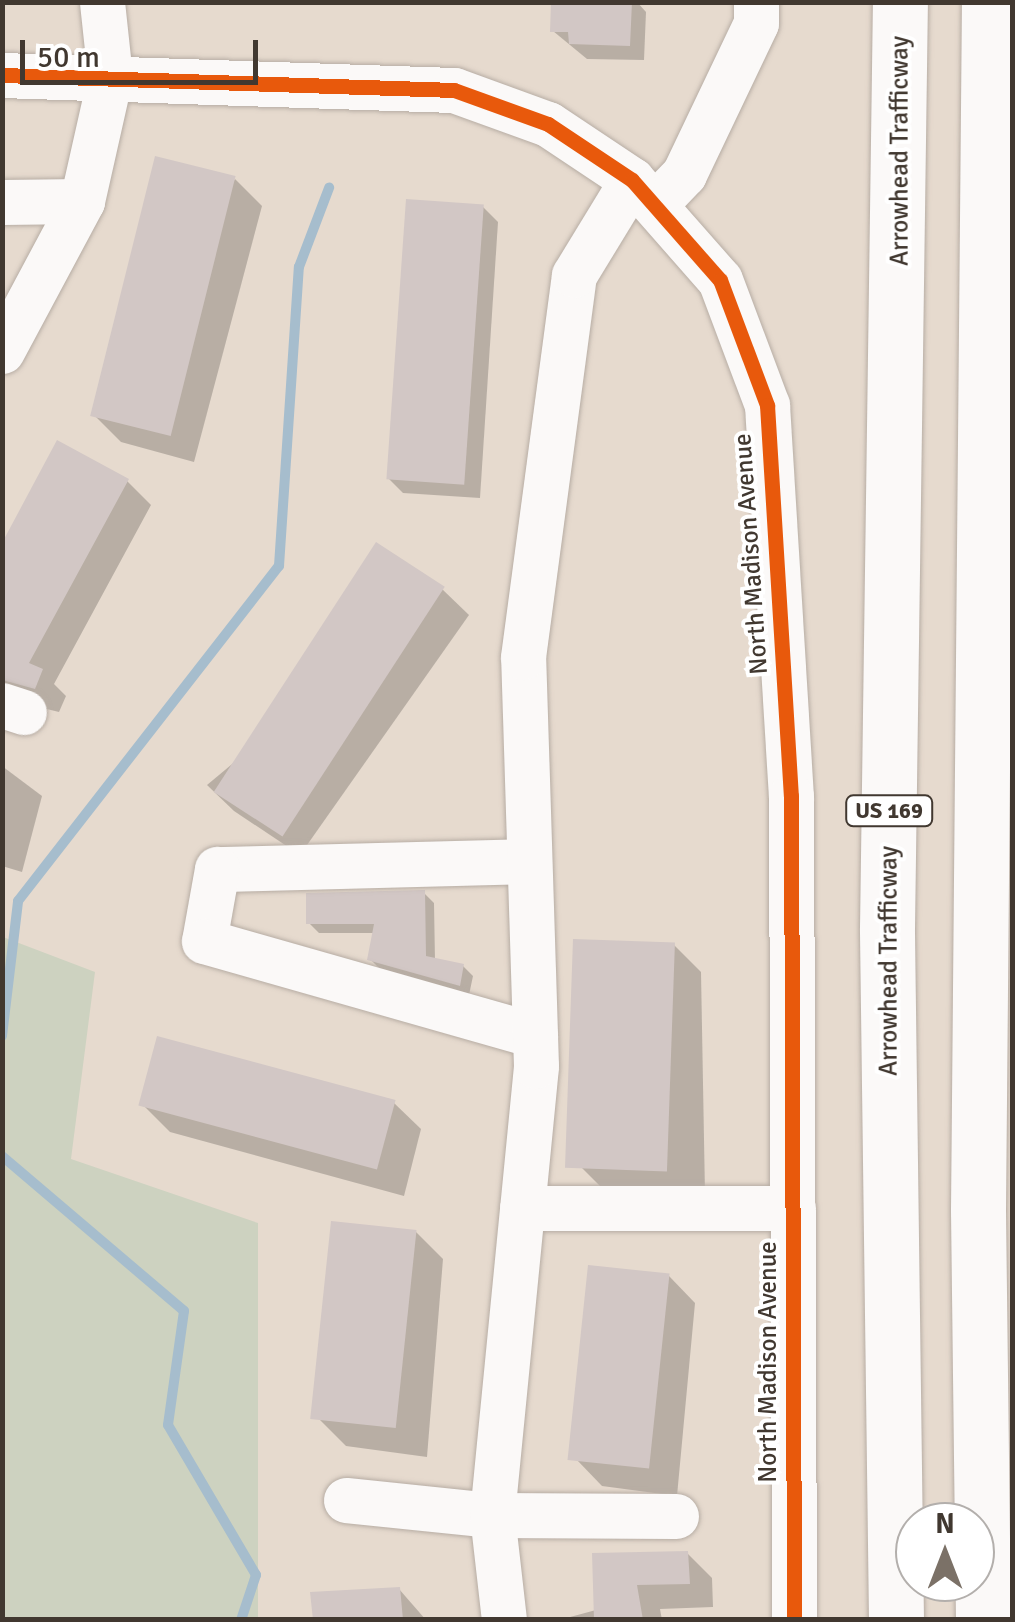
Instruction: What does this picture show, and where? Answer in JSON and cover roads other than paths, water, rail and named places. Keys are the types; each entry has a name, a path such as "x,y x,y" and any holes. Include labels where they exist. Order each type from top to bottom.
{"highway":[{"path":"865,2 901,154"},
{"name":"Arrowhead Trafficway","path":"896,1620 887,928 901,154 900,2"},
{"path":"983,1620 978,1210 989,2"}],"street":[{"path":"2,351 82,201 110,77 102,2"},
{"path":"504,1620 492,1515 535,1034 523,657 574,274 644,191 684,174 756,13"},
{"name":"North Madison Avenue","path":"2,76 454,90 548,124 644,191 720,280 766,406 790,796 794,1620"},
{"path":"2,202 82,201"},
{"path":"529,861 217,869 204,941 535,1034"},
{"path":"522,1208 792,1208"},
{"path":"346,1500 492,1515 676,1516"}],"waterway":[{"path":"2,1036 18,901 279,566 299,267 329,188"},
{"path":"2,1156 184,1311 168,1425 256,1575 241,1620"}]}
